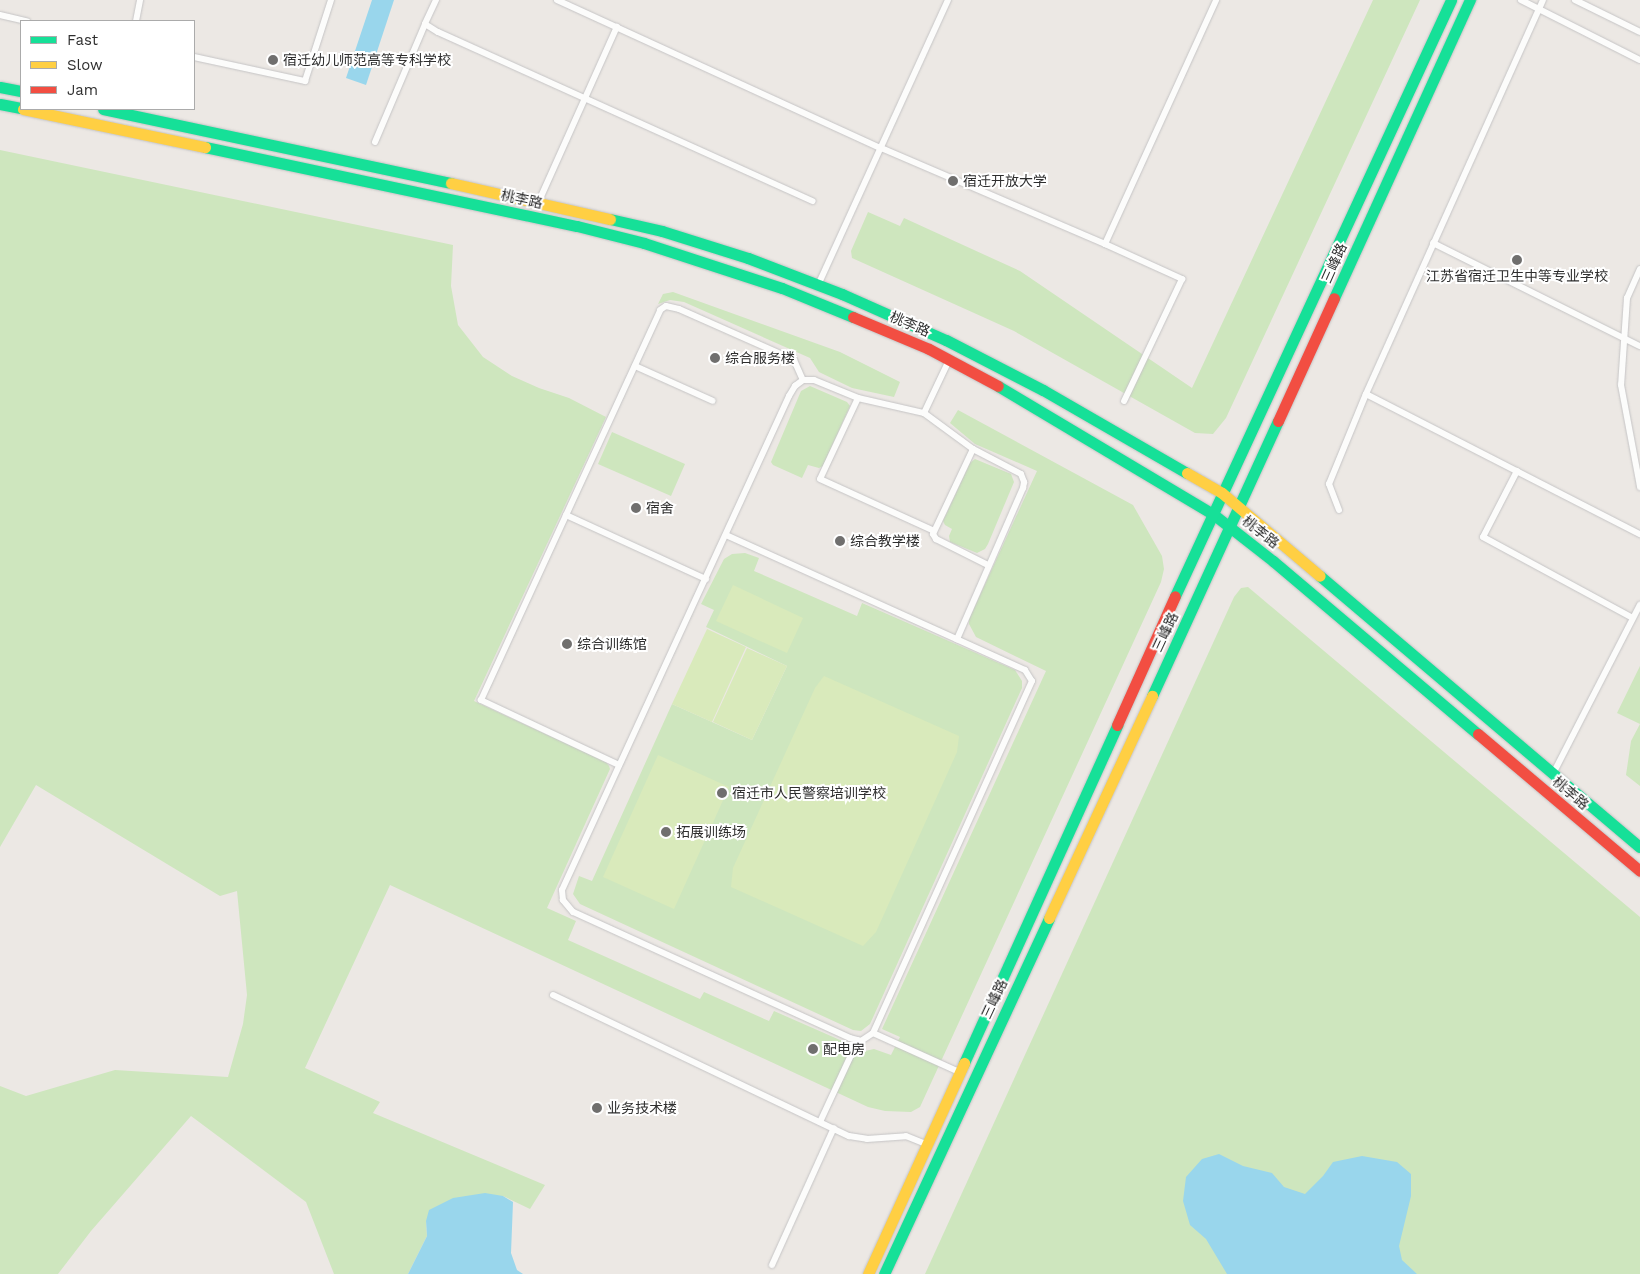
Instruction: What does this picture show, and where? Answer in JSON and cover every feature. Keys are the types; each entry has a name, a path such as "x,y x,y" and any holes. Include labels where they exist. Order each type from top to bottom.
{"main road":[{"name":"三峰路","path":"868,1274 1222,493 1451,0"},
{"name":"三峰路","path":"884,1274 1230,527 1470,0"},
{"path":"0,86 20,91"},
{"name":"桃李路","path":"0,104 20,109"},
{"name":"桃李路","path":"27,110 577,226 695,258 812,300 929,349 1032,405 1213,514 1273,561 1640,871"},
{"name":"桃李路","path":"109,110 539,202 662,231 748,258 819,285 956,345 1042,390 1222,493 1640,847"}],"lane":[{"path":"136,20 140,0"},
{"path":"195,57 305,81 331,0"},
{"path":"375,142 436,0"},
{"path":"557,0 881,148 1182,279 1124,401"},
{"path":"812,300 948,0"},
{"path":"1105,244 1216,0"},
{"path":"1521,0 1640,60"},
{"path":"1339,510 1329,484 1366,394 1543,0"},
{"path":"1575,0 1640,32"},
{"path":"0,16 22,20"},
{"path":"425,24 813,201"},
{"path":"539,202 617,27"},
{"path":"1434,244 1640,346"},
{"path":"1640,268 1627,298 1621,385 1640,487"},
{"path":"620,764 481,700 660,310 666,306 679,309 794,360 803,380"},
{"path":"924,413 956,345"},
{"path":"635,366 713,401"},
{"path":"726,535 1025,670 1032,681 873,1034 868,1038 858,1040 574,912 563,900 562,890 789,396 795,386 803,380 814,380 858,398 924,413 973,450 1021,474 1024,482 957,639"},
{"path":"1366,394 1640,534"},
{"path":"858,398 820,479 934,532"},
{"path":"973,450 934,532 936,539 988,565"},
{"path":"1517,471 1483,537 1634,618"},
{"path":"566,515 706,580"},
{"path":"1554,774 1640,606"},
{"path":"553,995 859,1139 906,1136 941,1150"},
{"path":"873,1034 960,1072"},
{"path":"820,1122 858,1040"},
{"path":"772,1265 834,1128"}],"green space":[{"path":"1373,0 1420,0 1226,418 1213,434 1195,433 1014,331 852,258 851,251 868,212 900,226 904,218 1020,271 1192,388"},
{"path":"0,150 453,245 451,286 458,325 483,357 512,376 569,398 606,417 474,701 606,762 609,766 610,769 547,908 576,921 568,940 700,999 704,992 769,1021 774,1011 865,1051 874,1049 891,1055 900,1037 882,1029 1046,671 976,637 969,624 969,619 1037,471 975,444 950,423 958,410 1133,505 1162,556 1164,569 1161,582 920,1107 911,1112 885,1111 868,1107 390,885 305,1068 380,1102 373,1113 545,1185 530,1209 503,1196 426,1221 427,1236 408,1274 334,1274 306,1202 191,1116 91,1231 58,1274 0,1274 0,1086 26,1096 115,1070 228,1077 243,1024 247,995 237,891 220,896 36,785 0,847"},
{"path":"673,292 840,352 900,382 894,397 852,388 819,372 810,358 684,302 670,300 658,304 663,294"},
{"path":"810,386 847,402 850,406 823,466 819,468 808,465 802,478 773,465 771,462 801,391"},
{"path":"612,432 685,464 671,496 598,464"},
{"path":"975,459 1011,474 1014,482 988,544 985,549 977,553 950,542 949,536 952,529 945,525 943,521 970,463"},
{"path":"745,553 759,558 754,571 857,616 862,603 1015,670 1022,681 1022,688 870,1024 861,1031 853,1030 580,904 573,894 579,876 592,881 672,704 752,740 787,666 706,627 714,610 701,604 724,559 732,554"},
{"path":"733,585 803,618 787,653 716,621"},
{"path":"1248,587 1640,917 1640,1274 925,1274 1234,597 1241,588"},
{"path":"707,629 746,647 712,722 672,704"},
{"path":"747,648 787,666 752,740 713,722"},
{"path":"1640,666 1640,724 1617,713"},
{"path":"824,676 959,736 957,752 876,932 863,946 731,887 733,868 815,688"},
{"path":"1640,724 1640,786 1626,775 1631,741"},
{"name":"拓展训练场","path":"658,755 729,787 674,909 603,877"}],"water":[{"path":"372,0 394,0 366,85 346,78"},
{"path":"1219,1154 1243,1166 1272,1173 1284,1187 1305,1194 1323,1176 1333,1162 1362,1156 1397,1162 1411,1174 1411,1196 1399,1246 1402,1260 1417,1274 1227,1274 1206,1239 1190,1225 1183,1201 1186,1177 1202,1159"},
{"path":"485,1193 503,1196 513,1202 511,1253 517,1270 523,1274 408,1274 427,1236 426,1221 429,1210 453,1198"}],"traffic: fast":[{"path":"1175,596 1451,0"},
{"path":"1334,298 1470,0"},
{"path":"0,87 20,91"},
{"path":"0,104 20,108"},
{"path":"108,110 451,183"},
{"path":"205,147 577,226 644,243 782,288 853,317"},
{"path":"610,219 662,231 748,258 842,294 946,340 1043,390 1187,473"},
{"path":"998,386 1213,514 1273,561 1478,734"},
{"path":"1152,696 1278,421"},
{"path":"1320,576 1640,847"},
{"path":"964,1063 1117,725"},
{"path":"884,1274 1049,918"}],"traffic: slow":[{"path":"28,110 205,147"},
{"path":"451,183 610,219"},
{"path":"1187,473 1222,493 1320,576"},
{"path":"1049,918 1152,696"},
{"path":"868,1274 964,1063"}],"traffic: jam":[{"path":"1278,421 1334,298"},
{"path":"853,317 929,349 998,386"},
{"path":"1117,725 1175,596"},
{"path":"1478,734 1640,871"}],"place":[{"name":"宿迁幼儿师范高等专科学校","path":"273,60"},
{"name":"宿迁开放大学","path":"953,181"},
{"name":"江苏省宿迁卫生中等专业学校","path":"1517,260"},
{"name":"综合服务楼","path":"715,358"},
{"name":"宿舍","path":"636,508"},
{"name":"综合教学楼","path":"840,541"},
{"name":"综合训练馆","path":"567,644"},
{"name":"宿迁市人民警察培训学校","path":"722,793"},
{"name":"拓展训练场","path":"666,832"},
{"name":"配电房","path":"813,1049"},
{"name":"业务技术楼","path":"597,1108"}]}
